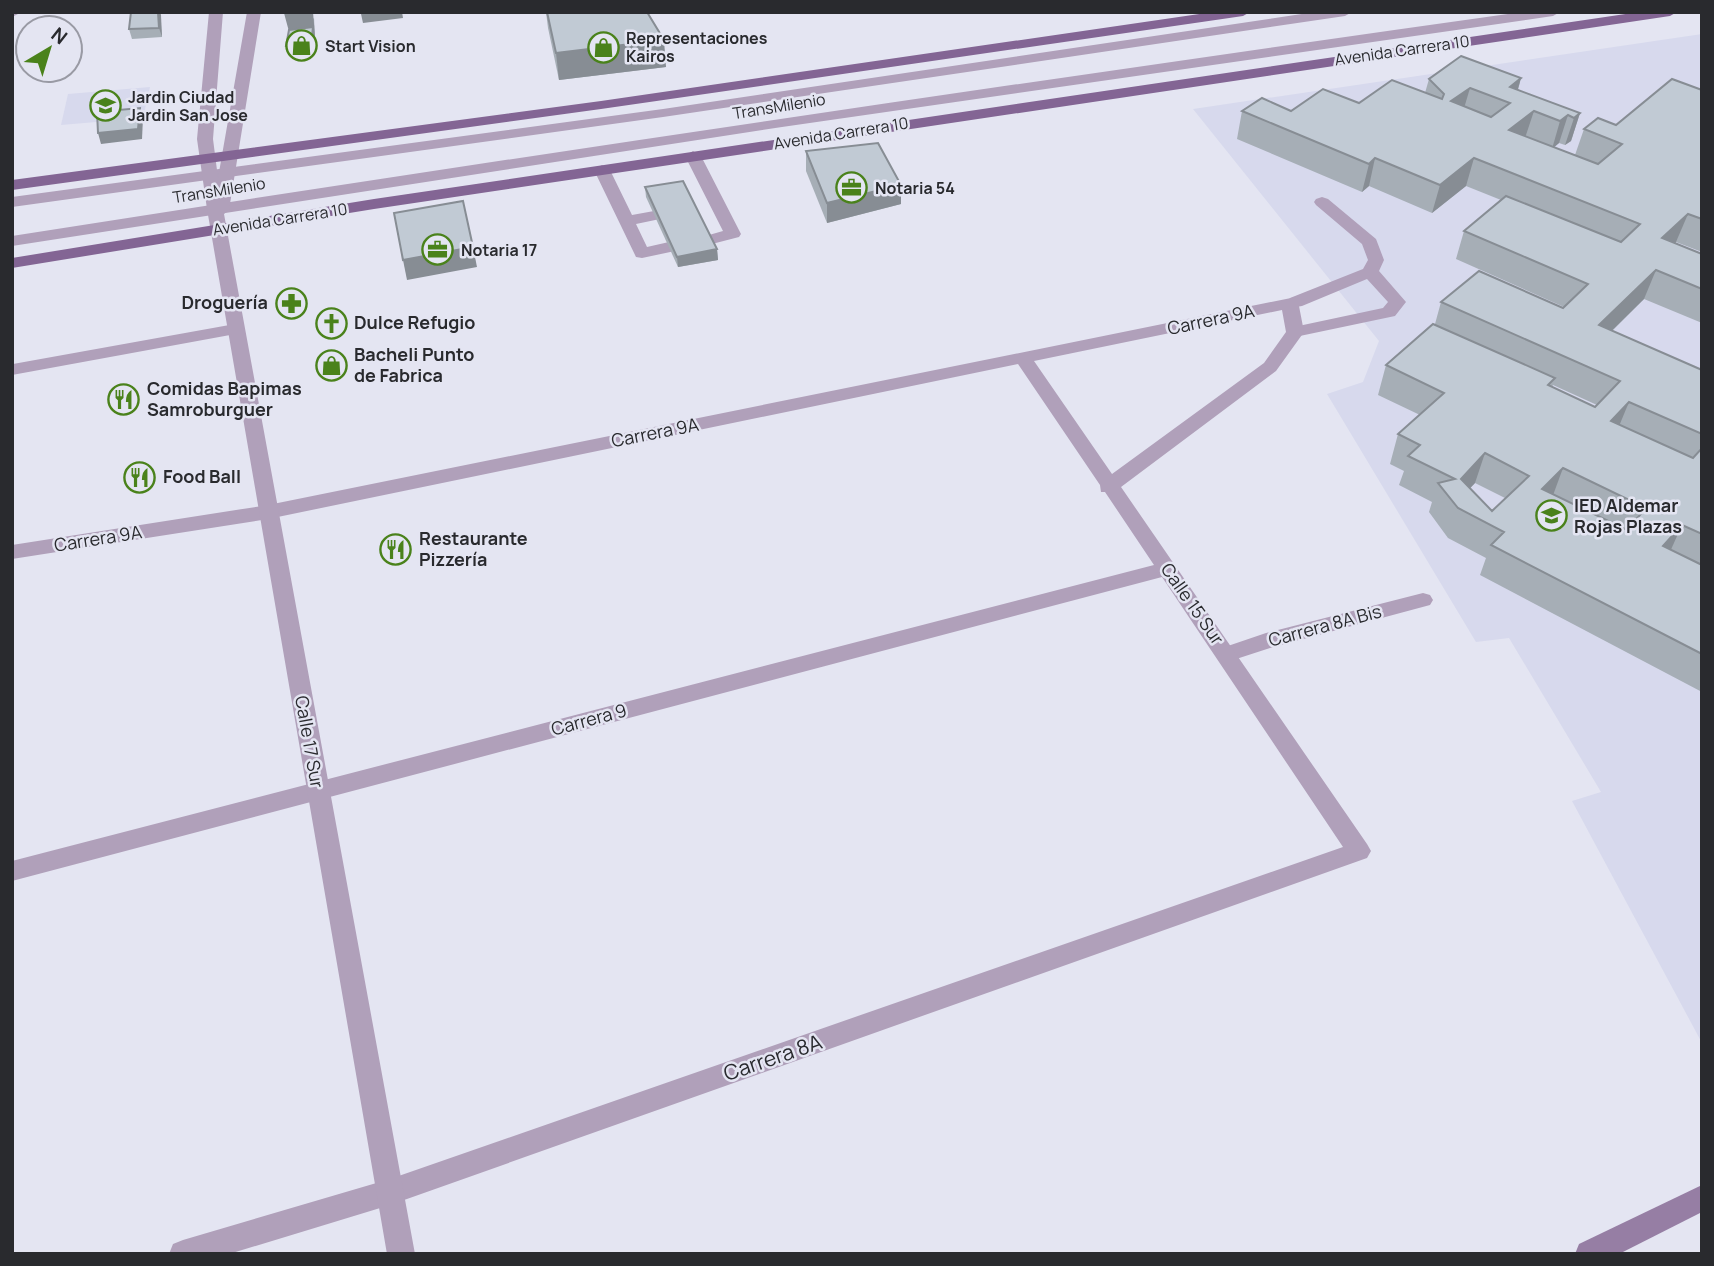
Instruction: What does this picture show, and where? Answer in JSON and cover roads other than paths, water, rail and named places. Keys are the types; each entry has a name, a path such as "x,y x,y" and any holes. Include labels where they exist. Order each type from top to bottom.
{"main road":[{"path":"12,185 209,167 1243,12"},
{"name":"Avenida Carrera 10","path":"12,263 693,156 1670,12"},
{"path":"1589,1254 1702,1198"}],"street":[{"name":"Calle 17 Sur","path":"216,12 205,139 218,208 218,229 401,1254"},
{"name":"Calle 17 Sur","path":"218,208 230,164 254,12"},
{"name":"TransMilenio","path":"230,164 650,114 1345,12"},
{"name":"TransMilenio","path":"12,241 1078,78 1553,12"},
{"path":"693,156 713,206 733,234 708,240"},
{"name":"TransMilenio","path":"12,202 209,167"},
{"path":"602,170 642,253 669,247"},
{"path":"1295,332 1389,312 1397,302 1370,272 1376,260 1370,242 1322,202"},
{"path":"625,221 654,216"},
{"name":"Carrera 9A","path":"12,552 268,512 1293,303 1370,272"},
{"path":"1108,487 1270,366 1295,332 1293,303"},
{"path":"13,370 235,329"},
{"name":"Calle 15 Sur","path":"1023,358 1108,487 1227,654 1359,851"},
{"name":"Carrera 9","path":"12,871 1167,569"},
{"name":"Carrera 8A Bis","path":"1227,654 1266,641 1423,600"},
{"name":"Carrera 8A","path":"183,1254 390,1192 1359,851"}],"place":[{"name":"Start Vision","path":"302,46"},
{"name":"Representaciones Kairos","path":"603,47"},
{"name":"Jardin Ciudad Jardin San Jose","path":"105,106"},
{"name":"Notaria 54","path":"852,188"},
{"name":"Notaria 17","path":"438,250"},
{"name":"Droguería","path":"291,303"},
{"name":"Dulce Refugio","path":"331,323"},
{"name":"Bacheli Punto de Fabrica","path":"331,365"},
{"name":"Comidas Bapimas Samroburguer","path":"124,399"},
{"name":"Food Ball","path":"140,477"},
{"name":"IED Aldemar Rojas Plazas","path":"1551,516"},
{"name":"Restaurante Pizzería","path":"396,549"}]}
